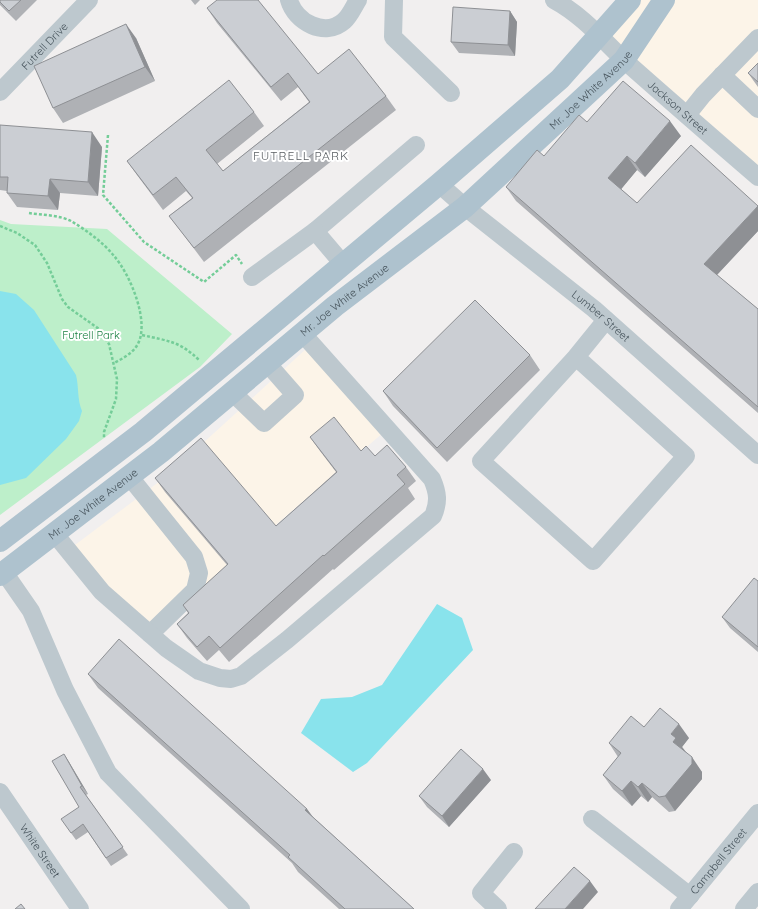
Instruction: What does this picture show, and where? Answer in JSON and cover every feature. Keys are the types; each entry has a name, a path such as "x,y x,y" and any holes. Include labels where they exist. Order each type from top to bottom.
{"main road":[{"path":"0,541 113,455 439,184 560,79 630,0"},
{"name":"Mr. Joe White Avenue","path":"2,573 161,452 335,306 465,207 624,60 664,0"}],"street":[{"name":"Futrell Drive","path":"0,92 89,0"},
{"path":"289,0 297,15 310,24 322,29 333,28 344,21 358,0"},
{"path":"394,0 393,37 451,93"},
{"name":"Jackson Street","path":"554,0 569,8 600,34 624,60 758,178"},
{"path":"687,115 722,75 758,38"},
{"path":"722,75 758,109"},
{"path":"252,277 315,231 416,145"},
{"name":"Lumber Street","path":"439,184 465,207 606,320 758,455"},
{"path":"315,231 343,264"},
{"path":"576,357 686,456 593,561 481,461 576,357 606,320"},
{"path":"54,533 102,592 150,634 198,672 220,678 231,679 241,676 287,640 433,516 436,509 438,491 432,479 302,333"},
{"path":"232,392 264,423 295,395 267,363"},
{"path":"128,476 194,557 199,573 195,590 150,634"},
{"path":"2,573 31,611 65,690 108,773 241,909"},
{"name":"White Street","path":"0,792 80,909"},
{"name":"Campbell Street","path":"684,902 758,813"},
{"path":"592,820 684,902"},
{"path":"498,909 481,893 514,852"},
{"path":"744,909 758,892"}],"path":[{"path":"108,135 103,195 144,242 204,282 236,255 252,277"},
{"path":"29,213 70,220 92,235 114,256 134,289 141,319 142,335 136,347 126,357 114,363"},
{"path":"0,226 17,233 35,245 47,263 62,299 68,307 99,329 109,344 114,363 116,399 104,432 104,439 113,455"},
{"path":"142,335 174,342 188,349 211,374"}],"shaded area":[{"path":"630,0 758,0 758,178 600,34"},
{"path":"317,339 391,426 152,631 67,551 168,475"}],"green space":[{"name":"Futrell Park","path":"0,220 11,224 107,229 232,334 200,367 0,515"}],"water":[{"path":"0,291 16,294 34,310 76,375 79,402 82,411 79,421 66,439 26,478 0,485"},
{"path":"437,604 462,618 473,650 367,763 353,772 301,733 321,699 352,697 382,685"}],"building":[{"path":"0,0 21,0 9,11 0,2"},
{"path":"217,0 258,0 318,74 349,49 386,96 194,248 169,216 193,198 176,177 153,195 127,161 229,80 254,112 206,150 223,171 310,102 288,73 271,87 207,8"},
{"path":"453,7 510,11 508,45 451,42"},
{"path":"126,24 145,67 53,108 34,66"},
{"path":"758,63 758,82 748,73"},
{"path":"623,81 670,121 635,163 627,156 608,178 637,203 691,145 758,206 704,264 758,309 758,407 506,187 537,150 544,156 579,115 587,122"},
{"path":"0,125 92,132 88,182 50,179 48,196 7,193 8,177 0,177"},
{"path":"475,300 530,355 437,448 383,391"},
{"path":"334,417 361,451 366,446 375,456 387,445 406,467 397,475 405,484 324,556 323,555 220,648 209,636 197,647 177,624 189,613 183,605 228,564 155,478 201,438 276,526 337,472 310,437"},
{"path":"754,578 758,581 758,647 722,617"},
{"path":"119,639 307,809 305,810 414,909 345,909 288,857 290,855 88,674"},
{"path":"660,708 679,724 671,734 676,738 673,742 692,757 692,764 665,796 659,797 642,783 638,787 631,781 622,791 603,775 621,753 609,743 631,716 644,727"},
{"path":"461,749 483,769 442,816 419,796"},
{"path":"64,754 82,786 80,787 123,847 106,858 83,824 71,833 61,819 79,807 52,761"},
{"path":"574,867 590,881 565,909 535,909"},
{"path":"21,904 25,909 15,909"}],"district":[{"name":"FUTRELL PARK","path":"301,156"}]}
